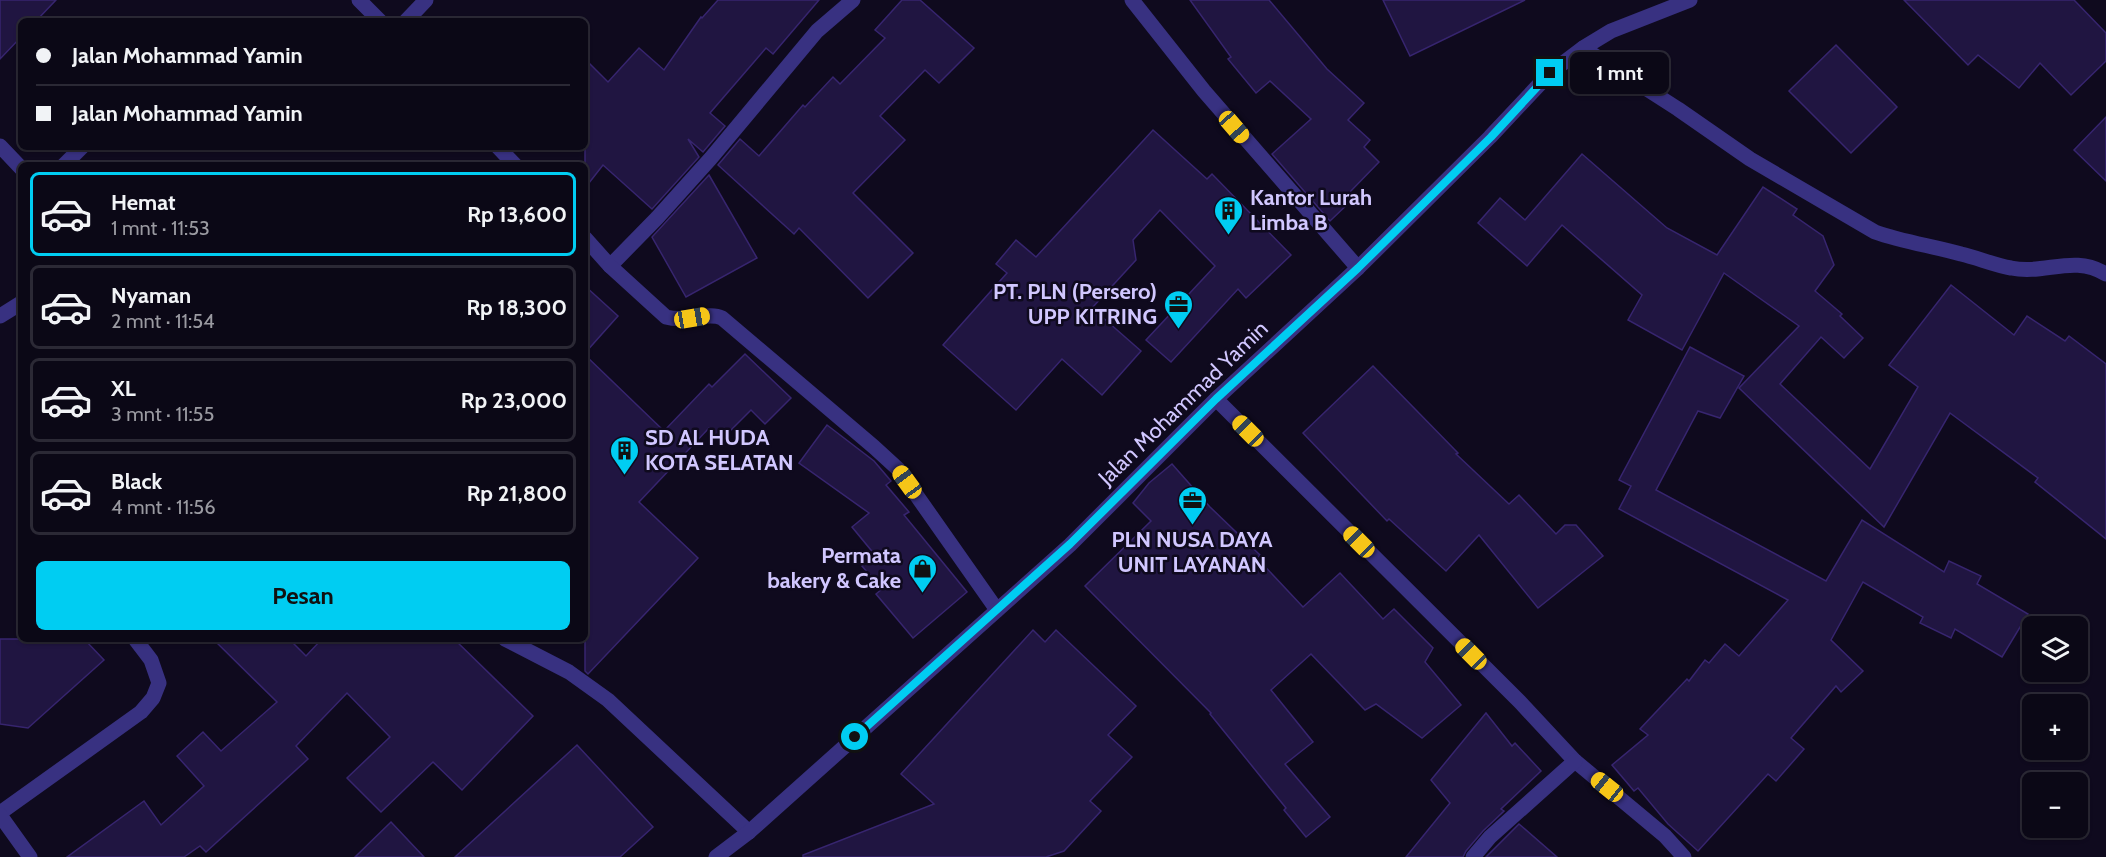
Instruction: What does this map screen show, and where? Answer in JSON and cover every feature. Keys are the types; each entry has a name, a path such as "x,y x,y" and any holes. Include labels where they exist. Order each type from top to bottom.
{"street":[{"path":"359,0 377,18"},
{"path":"409,18 426,0"},
{"path":"609,266 711,159 817,31 853,0"},
{"path":"1132,0 1204,91 1358,268"},
{"name":"Jalan Mohammad Yamin","path":"716,857 749,832 1070,544 1216,399 1358,268 1491,137 1550,73 1583,48 1611,31 1690,0"},
{"path":"1583,48 1750,159 1875,232 2012,268 2034,269 2079,264 2097,268 2106,274"},
{"path":"0,146 18,165"},
{"path":"67,162 79,150"},
{"path":"501,150 512,162"},
{"path":"588,241 596,248 609,266 666,317 678,321 716,315 722,318 874,447 898,469 997,610"},
{"path":"0,316 18,305"},
{"path":"1216,399 1512,694 1575,761 1665,836 1684,857"},
{"path":"30,857 0,814 141,712 153,698 159,683 151,660 137,642"},
{"path":"512,642 569,672 608,700 749,832"},
{"path":"1473,857 1490,837 1575,761"}],"building":[{"path":"0,0 56,0 39,18 18,18 18,40 0,59"},
{"path":"718,0 819,0 773,54 766,48 710,113 725,126 703,152 688,139 699,157 652,209 603,165 588,184 588,162 585,162 585,150 588,150 588,62 608,82 639,48 664,70"},
{"path":"902,0 920,0 974,48 939,83 925,70 880,116 905,140 853,193 913,253 868,298 799,228 794,234 718,165 740,139 759,156 803,105 805,107 833,77 840,84 885,38 875,30"},
{"path":"1190,0 1269,0 1327,69 1364,103 1348,120 1370,140 1364,147 1379,162 1348,194 1353,199 1330,221 1272,154 1311,119 1270,81 1256,93 1228,59 1231,57"},
{"path":"1383,0 1525,0 1410,56"},
{"path":"1904,0 2074,0 2106,33 2106,61 2071,95 2040,63 2019,88 1978,55 1968,65"},
{"path":"1836,45 1897,107 1851,153 1789,91"},
{"path":"2106,117 2106,181 2074,150"},
{"path":"1153,130 1207,179 1212,174 1291,255 1246,298 1238,289 1171,362 1146,340 1215,266 1160,210 1133,240 1136,260 1092,308 1141,351 1102,395 1062,359 1016,410 943,345 1007,273 996,264 1016,240 1036,257"},
{"path":"1582,154 1667,228 1717,255 1763,187 1797,209 1793,215 1823,236 1834,265 1815,291 1842,314 1840,316 1863,338 1844,358 1821,337 1780,384 1870,469 1918,387 1889,365 1951,285 2014,335 2027,316 2065,341 2069,336 2106,364 2106,539 2035,482 2038,478 1950,413 1884,527 1739,388 1799,326 1724,273 1682,350 1628,320 1642,295 1562,225 1527,266 1478,223 1500,198 1525,220"},
{"path":"709,175 757,258 686,297 652,237"},
{"path":"588,289 618,316 588,350"},
{"path":"1690,347 1744,376 1720,418 1698,411 1656,490 1826,581 1862,520 1944,572 1949,561 1981,576 1977,584 2028,614 2022,616 2022,624 2002,657 1955,629 1951,638 1920,623 1923,617 1863,582 1831,640 1863,671 1841,692 1836,686 1791,738 1804,749 1776,781 1768,774 1698,851 1668,824 1638,788 1634,791 1612,765 1648,735 1640,729 1687,679 1689,681 1705,660 1709,663 1725,644 1739,656 1788,600 1619,509 1631,486 1619,480"},
{"path":"745,354 791,398 765,424 751,410 721,440 709,428 639,502 698,558 588,674 585,671 585,642 588,642 588,358 664,431 709,384 712,387"},
{"path":"1373,366 1458,453 1456,454 1509,504 1519,495 1556,534 1565,525 1576,525 1603,556 1538,608 1479,535 1446,571 1389,519 1387,521 1303,433"},
{"path":"827,425 874,461 891,481 886,485 909,512 904,515 967,592 913,638 876,594 882,589 862,566 875,555 852,527 869,513 799,463"},
{"path":"1172,464 1210,507 1260,555 1257,558 1303,607 1340,573 1383,619 1394,609 1433,648 1425,662 1461,705 1422,738 1376,704 1365,710 1311,654 1271,690 1313,742 1285,764 1330,817 1306,837 1211,713 1085,586 1151,521 1133,503 1149,483"},
{"path":"1033,630 1045,642 1056,630 1136,706 1108,735 1132,757 1090,801 1101,811 1064,851 1046,857 803,857 803,855 934,804 901,774"},
{"path":"0,639 18,639 18,642 87,642 104,660 28,728 0,724"},
{"path":"216,642 292,642 306,656 319,642 457,642 533,716 462,790 433,762 381,812 347,778 390,737 347,693 296,746 308,759 206,852 200,846 184,857 67,857 144,801 161,825 204,786 177,756 203,732 221,751 277,702"},
{"path":"1486,713 1512,746 1515,743 1541,771 1501,809 1504,811 1483,831 1463,857 1406,857 1450,803 1431,780"},
{"path":"577,745 653,827 620,857 455,857"},
{"path":"391,822 424,857 355,857"},
{"path":"1519,824 1557,857 1486,857"}],"place":[{"name":"Kantor Lurah Limba B","path":"1229,236"},
{"name":"PT. PLN (Persero) UPP KITRING","path":"1178,330"},
{"name":"SD AL HUDA KOTA SELATAN","path":"624,476"},
{"name":"PLN NUSA DAYA UNIT LAYANAN","path":"1192,526"},
{"name":"Permata bakery & Cake","path":"922,594"}],"route":[{"path":"855,737 1070,544 1216,399 1358,268 1491,137 1550,73"}]}
